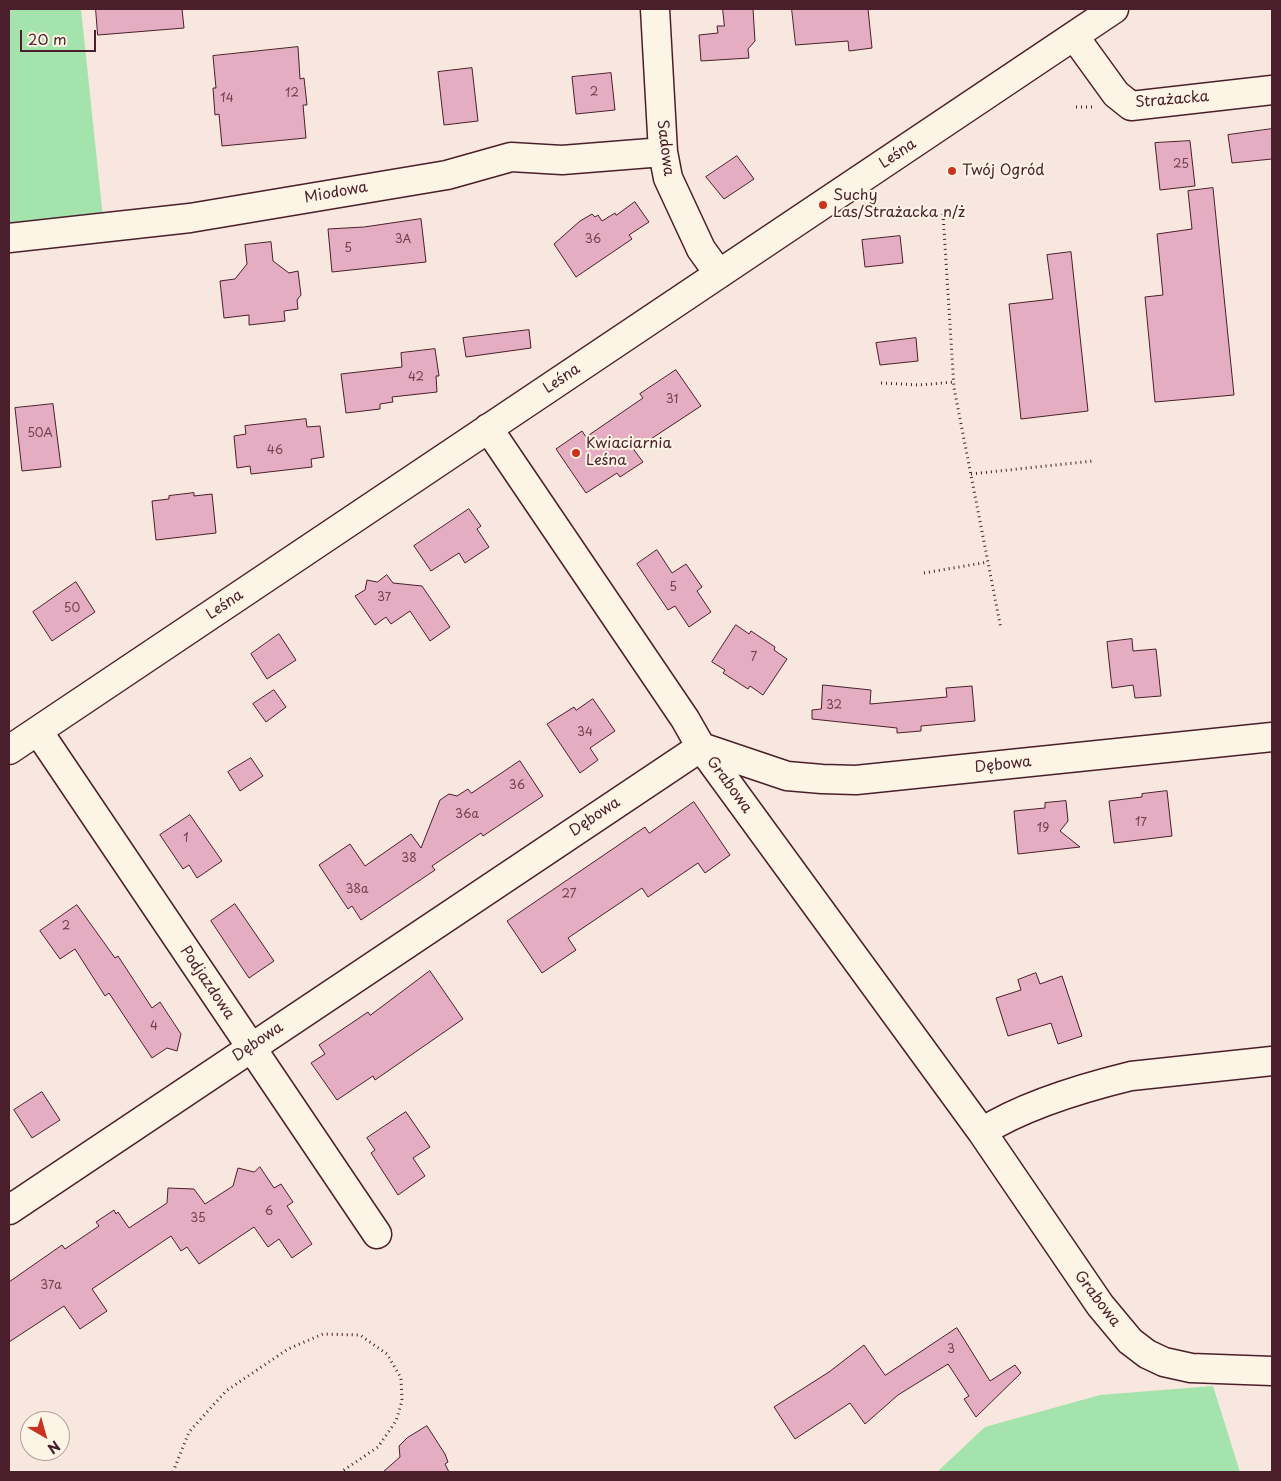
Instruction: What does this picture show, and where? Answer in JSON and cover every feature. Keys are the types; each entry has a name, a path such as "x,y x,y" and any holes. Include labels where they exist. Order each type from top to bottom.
{"street":[{"name":"Sadowa","path":"655,9 662,152 668,178 701,249 719,274"},
{"name":"Leśna","path":"11,744 38,731 1114,9"},
{"name":"Strażacka","path":"1074,36 1116,94 1131,106 1272,90"},
{"name":"Miodowa","path":"9,238 190,218 447,174 511,157 562,160 662,152"},
{"name":"Grabowa","path":"488,428 685,719 701,747 982,1132 1094,1297 1130,1341 1147,1354 1164,1362 1191,1368 1272,1372"},
{"name":"Podjazdowa","path":"38,731 377,1234"},
{"name":"Dębowa","path":"9,1210 701,747 787,776 822,780 856,780 1272,737"},
{"path":"982,1132 1007,1116 1110,1081 1131,1076 1272,1061"}],"path":[{"path":"943,214 954,382 1001,629"},
{"path":"881,383 919,385 954,382"},
{"path":"971,474 1093,461"},
{"path":"924,573 988,562"},
{"path":"173,1472 189,1432 226,1391 288,1349 323,1334 360,1335 387,1354 401,1378 402,1401 396,1421 378,1447 341,1472"}],"green space":[{"path":"9,9 81,9 103,218 9,227"},
{"path":"1213,1386 1240,1472 937,1472 985,1427 1100,1395"}],"building":[{"path":"96,9 182,9 184,28 98,35"},
{"path":"723,9 753,9 755,41 748,49 749,58 701,61 699,35 718,33 717,26 724,26"},
{"path":"792,9 868,9 872,48 849,51 848,41 796,45"},
{"path":"298,47 300,79 304,78 307,105 303,105 306,138 222,146 219,114 215,115 213,88 216,88 213,56"},
{"path":"472,68 478,121 444,125 438,72"},
{"path":"611,73 615,110 576,114 572,77"},
{"path":"1272,129 1272,159 1232,163 1228,135"},
{"path":"1190,141 1195,186 1160,190 1155,143"},
{"path":"737,156 754,179 724,199 706,177"},
{"path":"1213,188 1234,395 1155,402 1145,297 1163,295 1157,234 1192,229 1188,191"},
{"path":"635,202 649,222 629,235 632,239 576,277 554,244 580,221 592,214 595,217 598,215 602,221 615,213 616,215"},
{"path":"421,219 426,262 332,272 328,229 364,227"},
{"path":"900,236 903,263 865,267 862,240"},
{"path":"271,242 273,261 289,273 298,271 301,295 297,300 298,309 284,311 285,321 249,325 249,315 224,318 220,281 235,279 247,264 245,245"},
{"path":"1071,252 1088,411 1021,419 1009,304 1053,299 1047,255"},
{"path":"529,330 531,348 466,357 463,338"},
{"path":"916,338 918,361 880,365 876,343"},
{"path":"435,349 439,376 436,376 437,392 392,397 393,402 380,404 380,409 346,413 341,374 402,367 401,353"},
{"path":"676,370 701,406 634,450 643,462 620,477 617,473 586,493 556,449 582,431 586,437 643,398 640,394"},
{"path":"53,404 61,467 22,471 15,408"},
{"path":"306,419 307,427 320,426 324,457 311,459 312,467 251,474 250,466 237,468 234,436 246,434 245,426"},
{"path":"194,493 194,496 212,494 216,533 156,540 152,501 169,499 169,496"},
{"path":"469,509 481,526 477,529 489,547 465,563 459,553 431,571 414,546"},
{"path":"657,550 672,573 686,564 702,587 697,591 711,612 689,627 675,606 668,610 637,564"},
{"path":"387,575 393,583 422,586 450,627 430,641 410,611 391,624 386,617 375,625 355,596 365,590 367,580 377,582"},
{"path":"76,582 95,612 52,641 33,612"},
{"path":"736,625 749,634 751,631 775,647 774,650 787,659 763,695 750,686 748,689 723,673 725,670 712,662"},
{"path":"279,634 296,660 267,679 251,654"},
{"path":"1132,639 1133,651 1156,649 1161,696 1135,698 1133,685 1112,688 1107,642"},
{"path":"823,685 871,690 870,704 947,697 946,688 972,686 975,721 921,726 921,731 897,733 897,728 812,719 812,710 821,709"},
{"path":"274,690 286,707 266,722 253,704"},
{"path":"593,699 615,731 590,748 598,760 580,773 547,724 574,707 576,710"},
{"path":"251,758 263,776 240,791 228,772"},
{"path":"520,761 543,796 483,836 481,833 432,866 435,870 361,920 352,906 348,909 319,865 350,844 365,866 411,834 421,848 440,800 449,794 457,796 468,789 471,793"},
{"path":"1167,791 1172,836 1114,843 1109,801 1142,797 1142,794"},
{"path":"1066,801 1068,821 1060,831 1080,847 1018,854 1014,811 1045,808 1045,803"},
{"path":"694,802 730,855 705,873 698,863 648,897 642,888 568,938 576,950 542,973 507,921 645,827 649,833"},
{"path":"190,815 222,861 197,878 189,865 183,869 160,835"},
{"path":"235,904 274,961 249,978 211,921"},
{"path":"77,905 115,958 118,956 152,1008 160,1002 181,1034 177,1051 167,1048 152,1058 109,993 105,996 75,949 60,959 40,931"},
{"path":"430,971 463,1019 375,1080 373,1076 337,1100 311,1063 325,1054 319,1045 368,1012 370,1015"},
{"path":"1036,973 1040,984 1062,976 1082,1036 1058,1044 1051,1023 1008,1036 996,998 1021,990 1018,980"},
{"path":"42,1092 60,1120 32,1138 14,1110"},
{"path":"406,1112 430,1147 413,1158 425,1176 398,1195 371,1153 375,1150 367,1138"},
{"path":"260,1167 274,1188 281,1184 293,1202 287,1206 312,1244 292,1258 279,1239 268,1247 254,1227 199,1264 187,1247 181,1251 171,1236 92,1289 107,1311 80,1329 64,1306 9,1342 9,1282 62,1245 65,1249 99,1226 96,1222 114,1210 116,1214 118,1212 129,1228 167,1203 168,1188 194,1189 205,1204 233,1186 238,1168 254,1172"},
{"path":"957,1328 990,1381 1015,1365 1021,1373 976,1417 964,1399 969,1396 948,1364 898,1395 865,1424 850,1403 795,1439 774,1407 829,1372 864,1345 885,1375"},
{"path":"427,1426 445,1454 448,1462 445,1464 449,1472 383,1472 400,1457 399,1446 407,1438"}],"place":[{"name":"Twój Ogród","path":"952,171"},
{"name":"Suchy Las/Strażacka n/ż","path":"823,205"},
{"name":"Kwiaciarnia Leśna","path":"576,453"}]}
